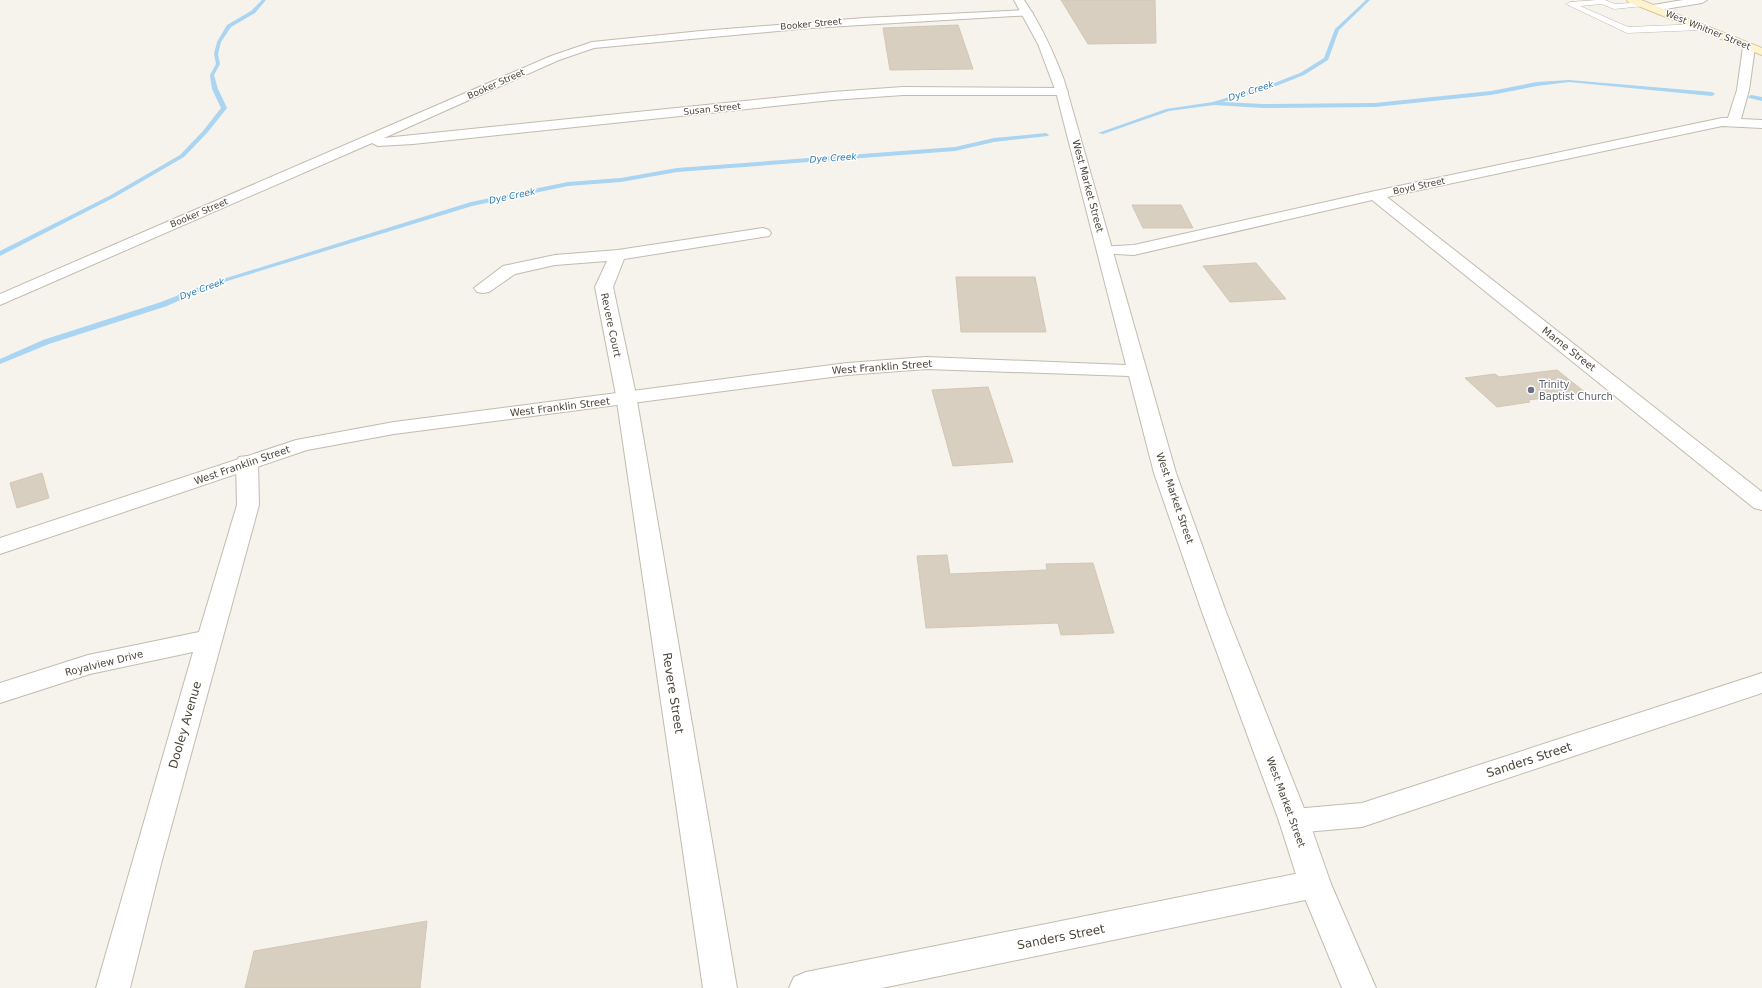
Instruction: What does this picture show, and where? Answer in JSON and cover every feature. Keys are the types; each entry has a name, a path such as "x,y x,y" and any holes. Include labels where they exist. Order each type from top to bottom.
{"main road":[{"name":"West Whitner Street","path":"1632,0 1762,52"}],"street":[{"path":"1648,6 1702,0"},
{"name":"West Market Street","path":"1024,7 1046,47 1062,92 1165,473 1214,612 1294,821 1316,884 1358,988"},
{"name":"Booker Street","path":"0,300 556,58 592,45 839,21 941,16 1024,7"},
{"path":"1733,123 1743,90 1749,47"},
{"name":"Susan Street","path":"363,143 413,140 832,96 903,91 1062,92"},
{"name":"Boyd Street","path":"1105,250 1134,250 1375,195 1722,122 1762,124"},
{"name":"Marne Street","path":"1375,195 1762,503"},
{"path":"483,288 509,270 555,260 618,255 763,232"},
{"name":"Revere Court","path":"618,255 604,287 626,398"},
{"name":"West Franklin Street","path":"0,546 303,444 394,428 847,369 926,363 1137,371"},
{"name":"Revere Street","path":"626,398 720,988"},
{"name":"Dooley Avenue","path":"113,988 146,864 248,505 247,462"},
{"name":"Royalview Drive","path":"0,693 88,665 210,639"},
{"name":"Sanders Street","path":"1294,821 1362,815 1762,683"},
{"name":"Sanders Street","path":"806,988 1316,884"}],"lane":[{"path":"1634,15 1616,9 1603,2 1570,4 1627,30 1700,27"},
{"path":"1616,9 1648,6"},
{"path":"1647,20 1666,28"}],"building":[{"path":"1061,0 1155,0 1156,43 1088,44"},
{"path":"958,25 973,69 890,70 883,28"},
{"path":"1132,205 1181,205 1193,228 1143,228"},
{"path":"1256,263 1286,299 1230,302 1203,266"},
{"path":"956,277 1035,277 1046,332 961,332"},
{"name":"Trinity Baptist Church","path":"1557,370 1586,393 1528,400 1530,402 1497,407 1465,378 1495,374 1499,377"},
{"path":"988,387 1013,462 953,466 932,390"},
{"path":"42,473 49,498 17,508 10,483"},
{"path":"947,555 950,574 1047,570 1046,564 1093,563 1114,633 1061,635 1058,623 926,628 917,556"},
{"path":"427,921 420,988 245,988 254,951"}],"waterway":[{"path":"0,254 113,196 182,156 205,132 224,108 215,89 212,75 218,64 216,54 219,42 229,26 253,12 264,0"},
{"name":"Dye Creek","path":"1214,103 1274,85 1302,74 1326,59 1337,30 1368,0"},
{"path":"1214,103 1263,106 1375,105 1491,93 1537,84 1569,81 1712,94"},
{"path":"1751,97 1762,99"},
{"name":"Dye Creek","path":"1101,133 1168,110 1214,103"},
{"name":"Dye Creek","path":"0,362 46,342 164,304 209,285 471,204 568,184 621,180 677,170 955,149 994,140 1046,135"}],"place":[{"name":"Trinity Baptist Church","path":"1531,390"}]}
